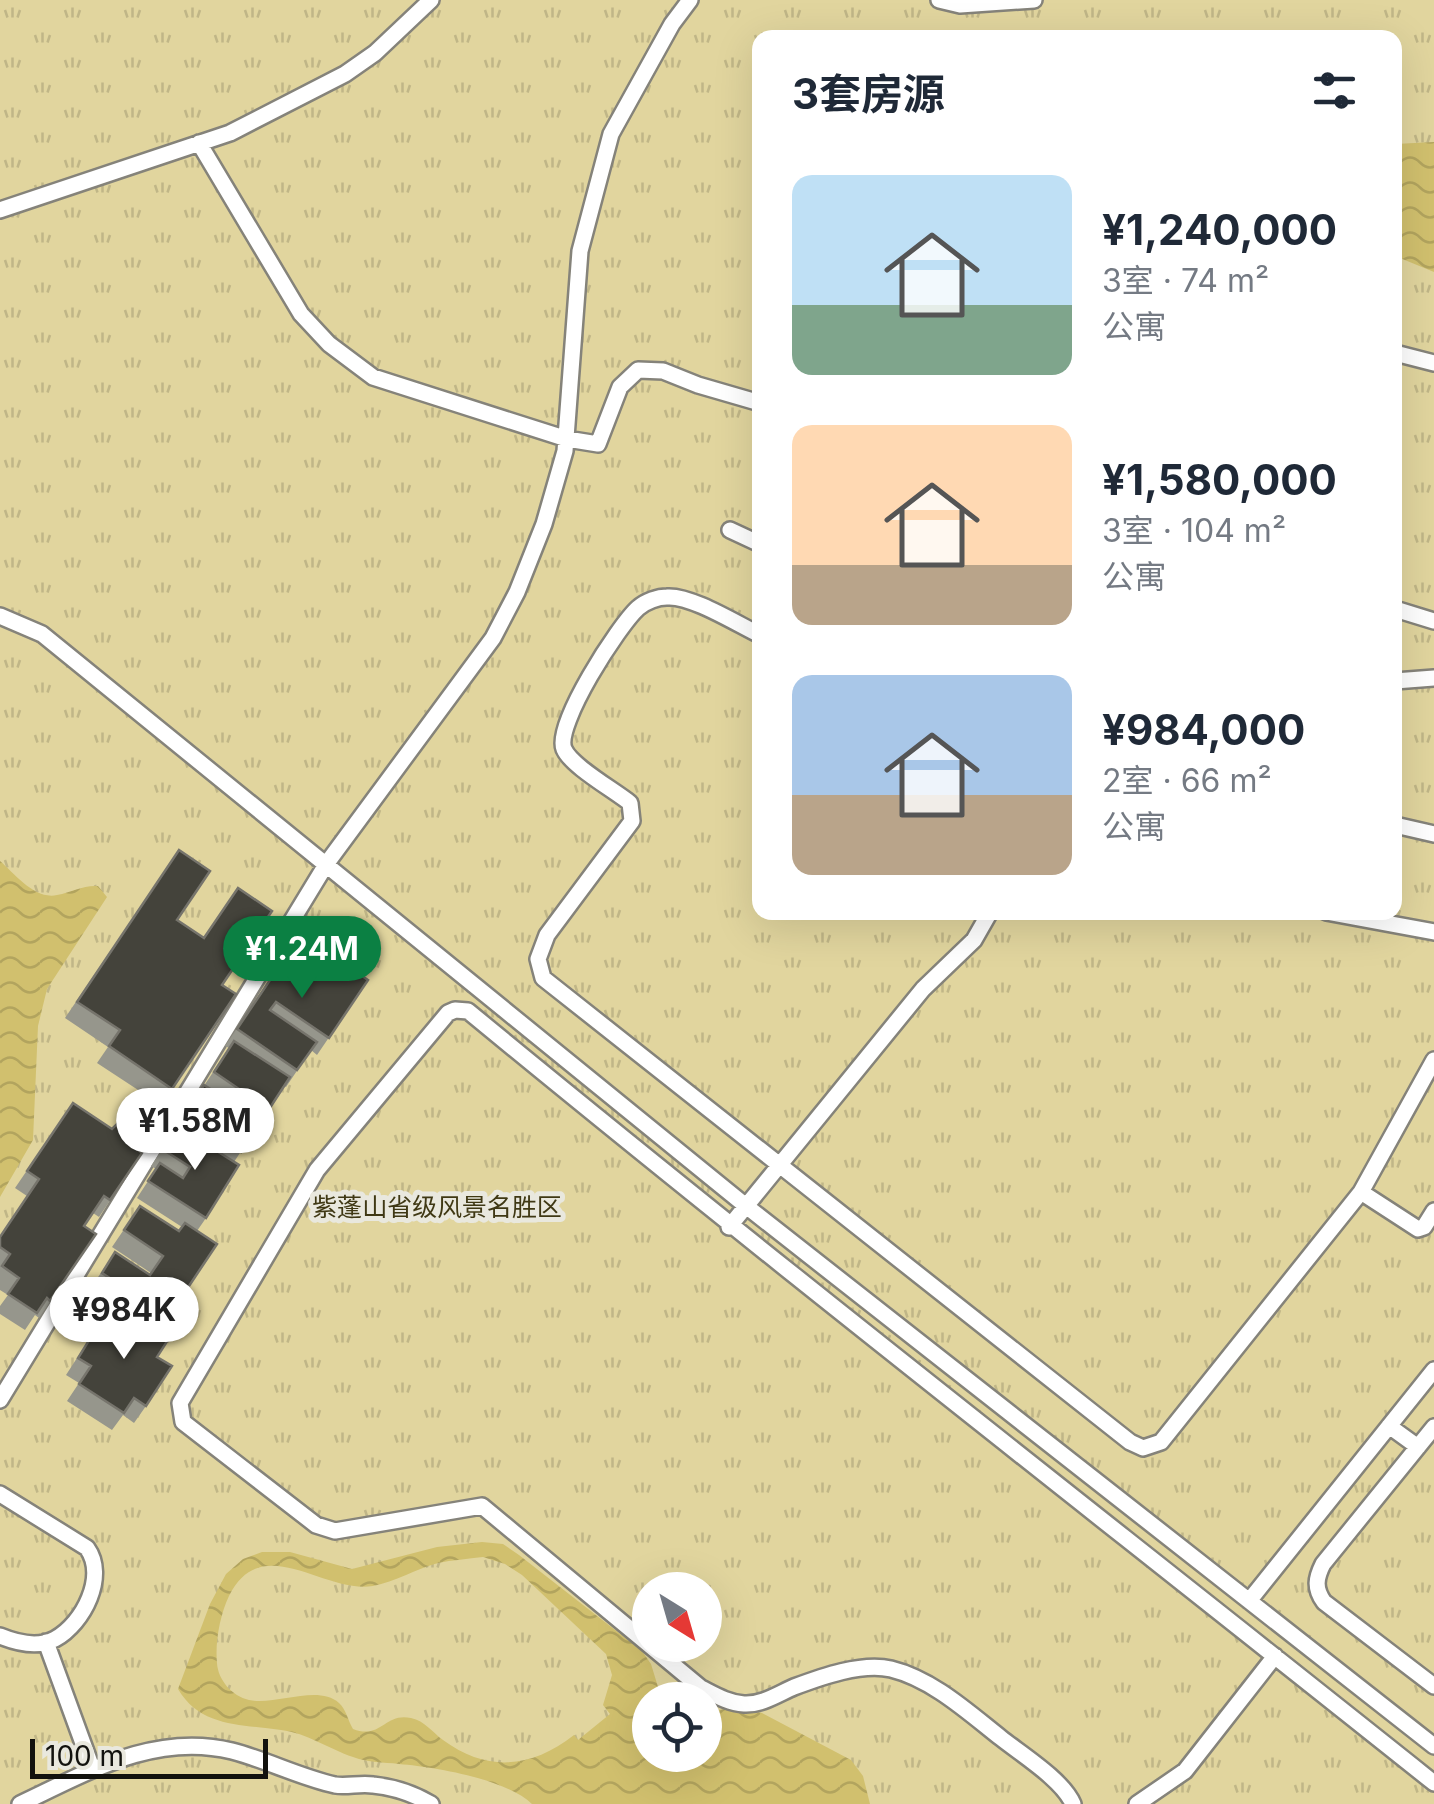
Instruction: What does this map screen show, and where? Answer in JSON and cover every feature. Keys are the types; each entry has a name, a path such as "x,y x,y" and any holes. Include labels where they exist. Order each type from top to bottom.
{"street":[{"path":"0,210 230,133 345,74 376,53 431,0"},
{"path":"0,1400 327,864 493,638 517,592 544,524 567,439 580,251 611,134 672,24 690,0"},
{"path":"939,0 960,5 1034,0"},
{"path":"199,143 301,314 330,344 374,377 567,439 598,444 620,386 638,370 663,370 752,401"},
{"path":"1402,355 1434,363"},
{"path":"730,530 752,540"},
{"path":"752,631 680,598 669,596 647,602 627,622 578,694 562,742 571,758 630,803 632,821 547,935 538,959 544,978 1130,1442 1143,1448 1161,1442 1361,1192 1434,1060"},
{"path":"1402,611 1434,621"},
{"path":"0,616 42,634 746,1206 1434,1746"},
{"path":"1402,680 1434,678"},
{"path":"1402,827 1434,834"},
{"path":"730,1226 923,989 974,940 985,920"},
{"path":"1369,920 1434,932"},
{"path":"1074,1804 1038,1766 959,1705 894,1670 835,1674 752,1704 730,1702 702,1688 482,1506 335,1532 316,1524 190,1429 180,1415 180,1404 317,1170 441,1020 455,1010 468,1011 730,1226 1434,1783"},
{"path":"1361,1192 1418,1229 1425,1226 1434,1212"},
{"path":"1249,1601 1434,1370"},
{"path":"1389,1426 1418,1447"},
{"path":"1434,1426 1322,1564 1316,1577 1316,1587 1324,1602 1434,1686"},
{"path":"0,1494 82,1544 93,1557 96,1574 91,1594 59,1637 28,1644 0,1636"},
{"path":"1254,1640 1271,1618"},
{"path":"46,1642 92,1768"},
{"path":"1137,1804 1185,1771 1275,1656"},
{"path":"20,1804 92,1768 162,1748 191,1745 232,1751 338,1786 372,1785 417,1796 431,1804"}],"green space":[{"name":"紫蓬山省级风景名胜区","path":"0,0 1434,0 1434,1804 0,1804"}],"water":[{"path":"1434,142 1434,272 1402,259 1402,144"},
{"path":"0,861 41,894 57,895 98,886 107,897 47,989 38,1026 33,1140 0,1197"},
{"path":"503,1544 632,1643 632,1662 651,1664 656,1682 632,1682 632,1772 722,1772 722,1709 737,1707 762,1713 851,1760 863,1776 870,1804 532,1804 505,1788 469,1776 365,1760 291,1732 210,1718 187,1702 178,1689 210,1604 226,1574 243,1559 262,1552 290,1552 352,1569 437,1547","holes":["483,1557 522,1575 606,1654 612,1675 603,1705 610,1714 578,1740 574,1735 526,1760 493,1762 477,1758 411,1718 395,1719 370,1731 353,1729 341,1706 330,1698 308,1695 249,1700 232,1691 220,1675 217,1646 226,1603 243,1577 258,1568 276,1566 334,1582 373,1586 443,1562"]}],"building":[{"path":"179,850 210,871 177,920 204,938 238,888 272,911 222,985 236,994 172,1089 109,1046 120,1030 77,1002"},
{"path":"301,934 368,980 329,1038 276,1002 270,1010 317,1042 297,1070 237,1029"},
{"path":"234,1041 290,1077 241,1152 184,1115 204,1085 234,1104 242,1091 214,1072"},
{"path":"73,1103 112,1129 117,1124 143,1141 138,1150 142,1153 110,1200 104,1196 84,1226 96,1234 50,1301 47,1298 37,1313 8,1294 19,1278 2,1266 10,1254 0,1247 0,1237 39,1179 27,1171"},
{"path":"177,1126 239,1165 206,1218 148,1181 160,1163 183,1178 190,1167 162,1149"},
{"path":"140,1206 179,1231 185,1223 217,1244 163,1325 135,1307 141,1298 102,1273 115,1252 150,1275 163,1256 124,1230"},
{"path":"121,1310 168,1340 157,1357 172,1366 146,1406 134,1398 124,1413 79,1384 91,1366 78,1358 101,1321 110,1327"}]}
